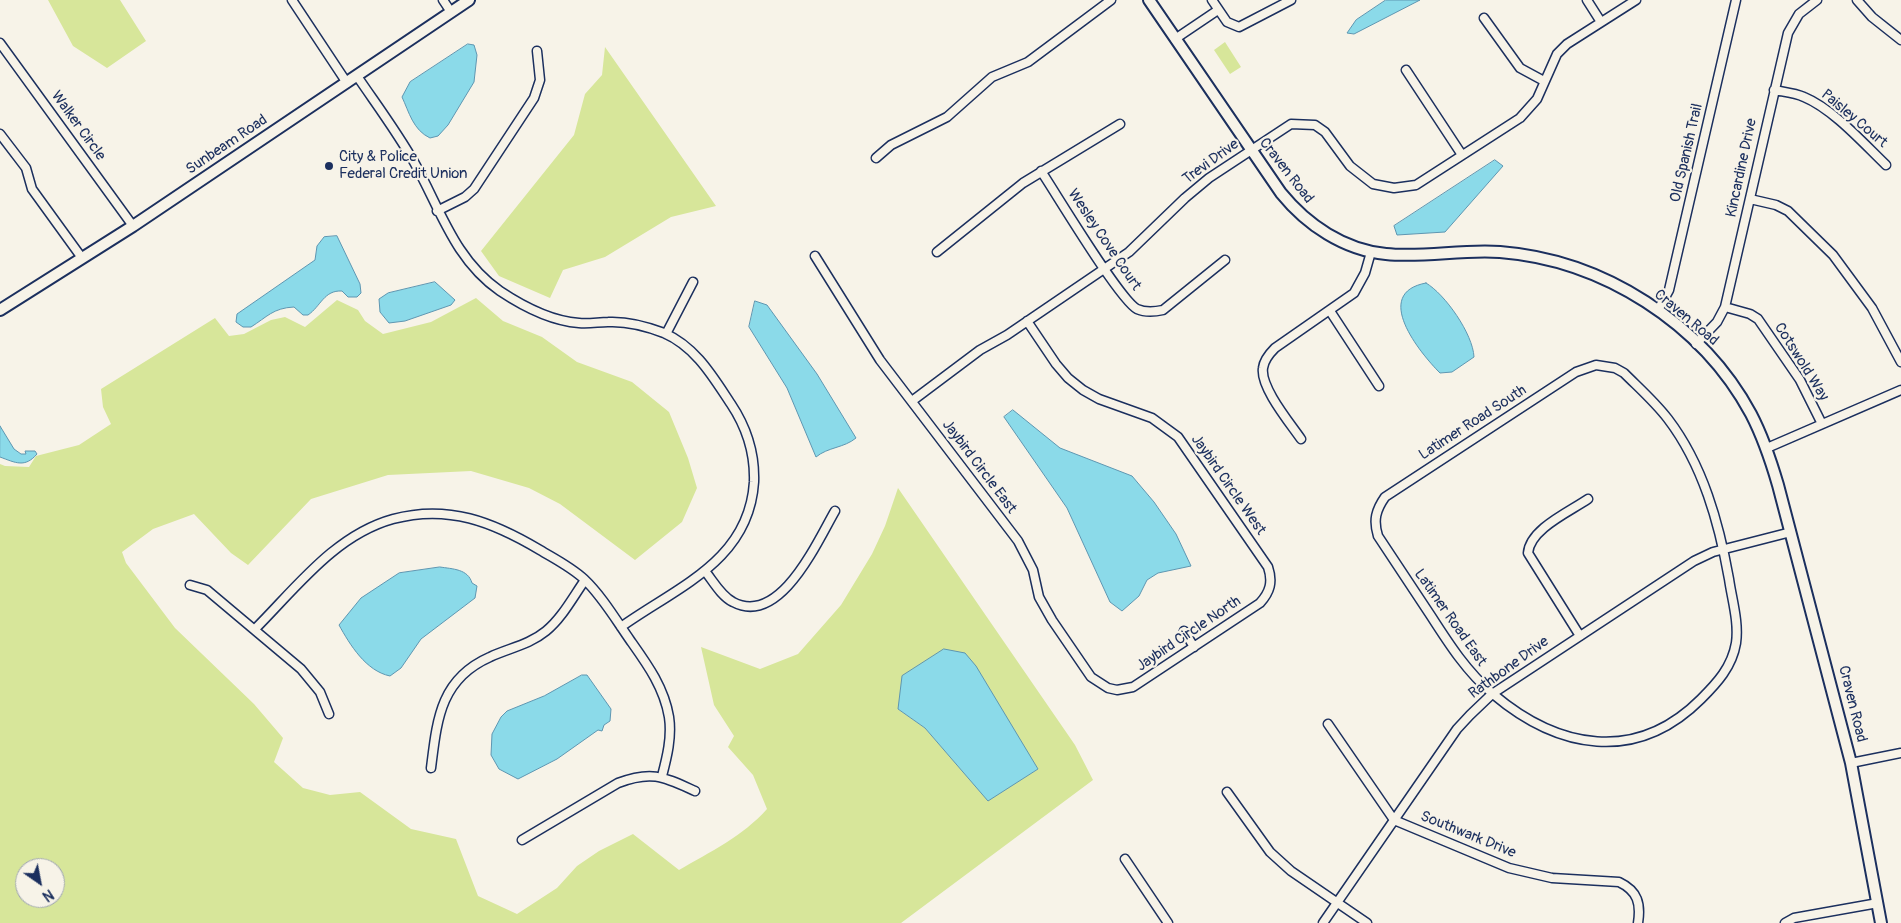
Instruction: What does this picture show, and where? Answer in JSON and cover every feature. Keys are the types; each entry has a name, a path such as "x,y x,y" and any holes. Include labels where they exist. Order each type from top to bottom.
{"street":[{"path":"292,0 347,83"},
{"path":"443,0 451,12"},
{"name":"Sunbeam Road","path":"0,310 133,226 469,0"},
{"path":"876,158 892,145 947,117 992,77 1028,62 1112,0"},
{"name":"Craven Road","path":"1149,0 1281,193 1305,219 1340,240 1371,252 1406,255 1501,252 1545,259 1584,270 1621,287 1658,310 1713,361 1750,413 1767,448 1791,532 1851,763 1881,923"},
{"path":"1212,0 1227,22 1239,27 1291,0"},
{"path":"1587,0 1601,22"},
{"name":"Trevi Drive","path":"912,401 980,350 1106,269 1146,238 1185,198 1290,124 1315,125 1332,138 1356,173 1373,184 1394,188 1416,185 1526,113 1537,99 1557,54 1567,44 1636,0"},
{"name":"Old Spanish Trail","path":"1658,310 1669,290 1736,0"},
{"name":"Kincardine Drive","path":"1696,344 1717,322 1725,307 1774,90 1792,24 1803,10 1817,0"},
{"path":"1857,0 1872,17 1901,40"},
{"path":"1175,39 1218,10"},
{"path":"1484,18 1514,61 1529,75 1544,81"},
{"name":"Walker Circle","path":"0,43 133,226"},
{"path":"437,211 465,197 474,189 534,98 540,80 537,51"},
{"path":"1406,70 1462,155"},
{"path":"357,76 415,163 445,228 470,263 499,290 540,313 560,321 581,324 624,322 666,334 688,348 700,360 738,415 749,439 754,473 753,498 746,519 730,546 705,571 621,627"},
{"name":"Paisley Court","path":"1774,90 1802,96 1813,101 1886,165"},
{"path":"937,252 1041,171 1120,124"},
{"path":"0,134 26,168 32,189 82,258"},
{"name":"Wesley Cove Court","path":"1041,171 1128,301 1136,308 1154,312 1171,305 1225,260"},
{"path":"1750,199 1776,205 1788,211 1833,254 1872,308 1901,362"},
{"path":"1301,439 1267,388 1262,369 1265,361 1275,348 1354,293 1365,273 1371,252"},
{"name":"Jaybird Circle East","path":"815,256 863,335 1018,541 1033,570 1039,597 1091,677 1099,684 1118,690"},
{"path":"666,334 693,282"},
{"name":"Cotswold Way","path":"1725,307 1750,314 1758,319 1800,380 1822,424"},
{"path":"1330,311 1379,386"},
{"name":"Jaybird Circle West","path":"1027,321 1056,364 1068,378 1083,390 1099,399 1152,418 1178,437 1268,567 1271,575 1269,591"},
{"name":"Latimer Road South","path":"1375,516 1378,507 1385,497 1576,372 1596,365"},
{"name":"Latimer Road East","path":"1375,516 1378,536 1448,643 1459,659 1492,694 1539,724 1582,741 1612,742 1632,740 1668,726 1689,711 1718,682 1732,658 1737,626 1723,549 1711,502 1699,472 1669,420 1624,373 1615,368 1596,365"},
{"path":"1767,448 1901,390"},
{"path":"1580,636 1528,553 1531,541 1538,532 1588,499"},
{"path":"705,571 723,594 733,602 746,606 759,606 771,602 781,594 808,557 835,511"},
{"path":"255,629 345,541 369,528 392,519 416,514 461,516 487,522 554,558 585,580 653,673 663,696 669,717 670,736 662,776"},
{"name":"Rathbone Drive","path":"1324,923 1457,729 1492,694 1694,561 1723,549 1791,532"},
{"path":"430,768 440,710 449,690 461,675 490,657 526,644 547,630 558,620 585,580"},
{"path":"190,585 207,590 312,679 329,714"},
{"name":"Jaybird Circle North","path":"1118,690 1141,683 1260,603 1269,591"},
{"path":"1184,631 1194,647"},
{"path":"1328,724 1394,820"},
{"path":"1851,763 1901,753"},
{"path":"522,840 618,783 632,777 662,776 695,792"},
{"path":"1227,792 1270,852 1291,870 1367,923"},
{"name":"Southwark Drive","path":"1394,820 1509,868 1552,878 1619,882 1629,887 1639,902 1638,923"},
{"path":"1125,859 1168,923"},
{"path":"1785,923 1794,918 1878,903"}],"green space":[{"path":"48,0 120,0 146,41 107,68 73,46"},
{"path":"1225,42 1241,67 1230,74 1214,50"},
{"path":"605,47 716,206 671,217 605,257 563,270 550,298 499,276 481,251 574,135 585,94 602,75"},
{"path":"476,298 503,321 542,337 577,362 632,382 669,412 688,458 697,488 682,522 635,560 560,504 529,488 471,471 388,475 311,499 248,565 231,553 194,514 153,529 122,552 126,563 175,628 254,704 283,738 274,762 303,788 330,795 360,792 411,829 456,839 478,896 517,914 557,888 577,866 599,851 633,834 679,870 737,835 758,819 767,809 753,775 728,747 734,736 714,705 701,647 760,669 798,654 841,605 872,554 885,526 898,488 1075,745 1093,780 901,923 0,923 0,464 29,467 36,456 79,445 111,424 103,407 101,389 215,318 229,336 244,334 271,320 285,317 305,327 337,300 358,310 365,321 383,334 431,322","holes":["898,709 1007,722 1038,769 988,800 925,728"]}],"water":[{"path":"1386,0 1420,0 1354,34 1347,33 1356,20"},
{"path":"468,44 474,45 477,55 474,82 448,125 438,136 430,138 419,130 409,114 402,97 410,82"},
{"path":"1495,160 1503,166 1445,232 1397,235 1394,226"},
{"path":"337,236 360,284 361,293 357,297 348,297 342,291 336,291 327,296 308,315 303,315 294,307 275,311 251,327 243,327 236,322 237,314 315,260 317,246 324,237"},
{"path":"435,282 455,300 451,305 405,321 389,323 380,312 379,299 388,293"},
{"path":"1426,283 1449,305 1469,337 1474,357 1452,372 1440,373 1431,364 1412,338 1401,311 1402,298 1410,289"},
{"path":"755,301 767,305 817,374 856,438 816,457 787,388 749,327"},
{"path":"1013,410 1060,448 1132,476 1154,502 1176,534 1191,566 1158,573 1147,580 1139,596 1122,611 1110,602 1067,508 1004,417"},
{"path":"0,426 14,449 21,454 26,454 25,451 35,451 37,454 24,463 0,457"},
{"path":"440,567 464,572 472,583 477,586 475,598 421,639 401,668 390,676 373,669 354,649 339,625 361,598 399,573"},
{"path":"944,649 965,653 976,666 1038,769 988,801 925,728 898,709 902,676"},
{"path":"582,675 587,675 611,709 610,721 604,725 602,731 598,730 557,759 518,779 499,769 491,755 492,734 501,717 507,711 544,696"}],"place":[{"name":"City & Police Federal Credit Union","path":"329,166"}]}
